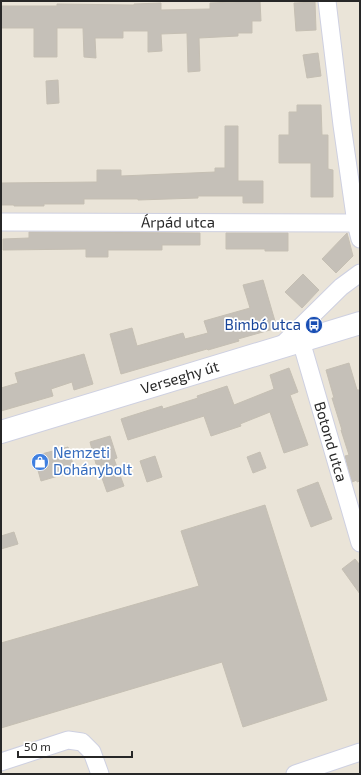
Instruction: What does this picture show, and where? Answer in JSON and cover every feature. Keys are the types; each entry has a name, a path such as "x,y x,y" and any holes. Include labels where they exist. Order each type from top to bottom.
{"main road":[{"name":"Verseghy út","path":"1,432 360,323"}],"street":[{"path":"327,1 342,125 356,223 360,239"},
{"name":"Árpád utca","path":"1,222 356,223"},
{"path":"278,348 341,286 360,273"},
{"name":"Botond utca","path":"301,341 360,543"},
{"path":"1,762 68,740 82,742 92,752 100,774"},
{"path":"297,774 360,752"}],"building":[{"path":"260,1 261,21 252,21 252,33 238,33 238,36 199,38 200,71 188,72 187,33 161,34 162,51 148,52 148,31 123,31 123,38 95,38 96,58 84,57 83,28 57,28 57,57 34,57 34,28 1,28 1,6 57,6 57,4 134,5 161,3 161,10 210,9 210,3"},
{"path":"315,2 316,30 296,31 294,3"},
{"path":"318,53 321,76 307,78 303,55"},
{"path":"58,80 59,103 47,104 46,81"},
{"path":"297,105 321,105 322,135 328,135 328,169 333,170 333,197 311,197 311,163 279,163 279,135 289,135 289,112 297,112"},
{"path":"225,126 238,126 238,181 263,181 263,203 243,203 243,196 198,196 198,198 138,200 84,199 84,204 44,204 44,206 1,205 1,183 97,182 97,170 121,170 121,176 215,172 215,168 225,168"},
{"path":"29,232 200,233 200,245 162,245 162,250 108,250 108,257 86,257 86,249 3,250 3,239 29,238"},
{"path":"226,233 288,233 288,251 265,251 265,249 226,249"},
{"path":"347,233 353,256 336,273 322,259"},
{"path":"303,274 319,290 302,308 285,292"},
{"path":"263,280 277,328 238,339 239,341 121,374 110,334 132,328 137,346 183,333 185,339 208,333 204,321 250,308 243,285"},
{"path":"84,354 93,384 74,390 72,382 51,389 53,396 1,411 1,388 18,383 15,373"},
{"path":"349,363 357,390 360,390 360,481 357,482 357,480 352,482 345,456 349,455 332,398 334,398 326,370"},
{"path":"289,368 298,392 290,395 308,445 284,453 270,412 240,424 241,426 211,436 204,416 128,440 121,419 162,406 163,409 198,398 197,396 227,386 234,405 274,389 270,375"},
{"path":"110,436 117,458 114,459 124,486 107,492 96,464 90,442"},
{"path":"68,447 75,471 41,481 34,456"},
{"path":"260,452 266,468 253,473 247,457"},
{"path":"155,456 162,477 147,482 140,461"},
{"path":"318,482 332,519 311,527 297,490"},
{"path":"265,505 327,700 243,727 222,662 1,728 1,643 199,586 181,531"},
{"path":"14,532 18,544 1,549 1,536"},
{"path":"355,559 360,565 360,594 342,569"}],"place":[{"name":"Bimbó utca","path":"314,325"},
{"name":"Nemzeti Dohánybolt","path":"40,462"}]}
